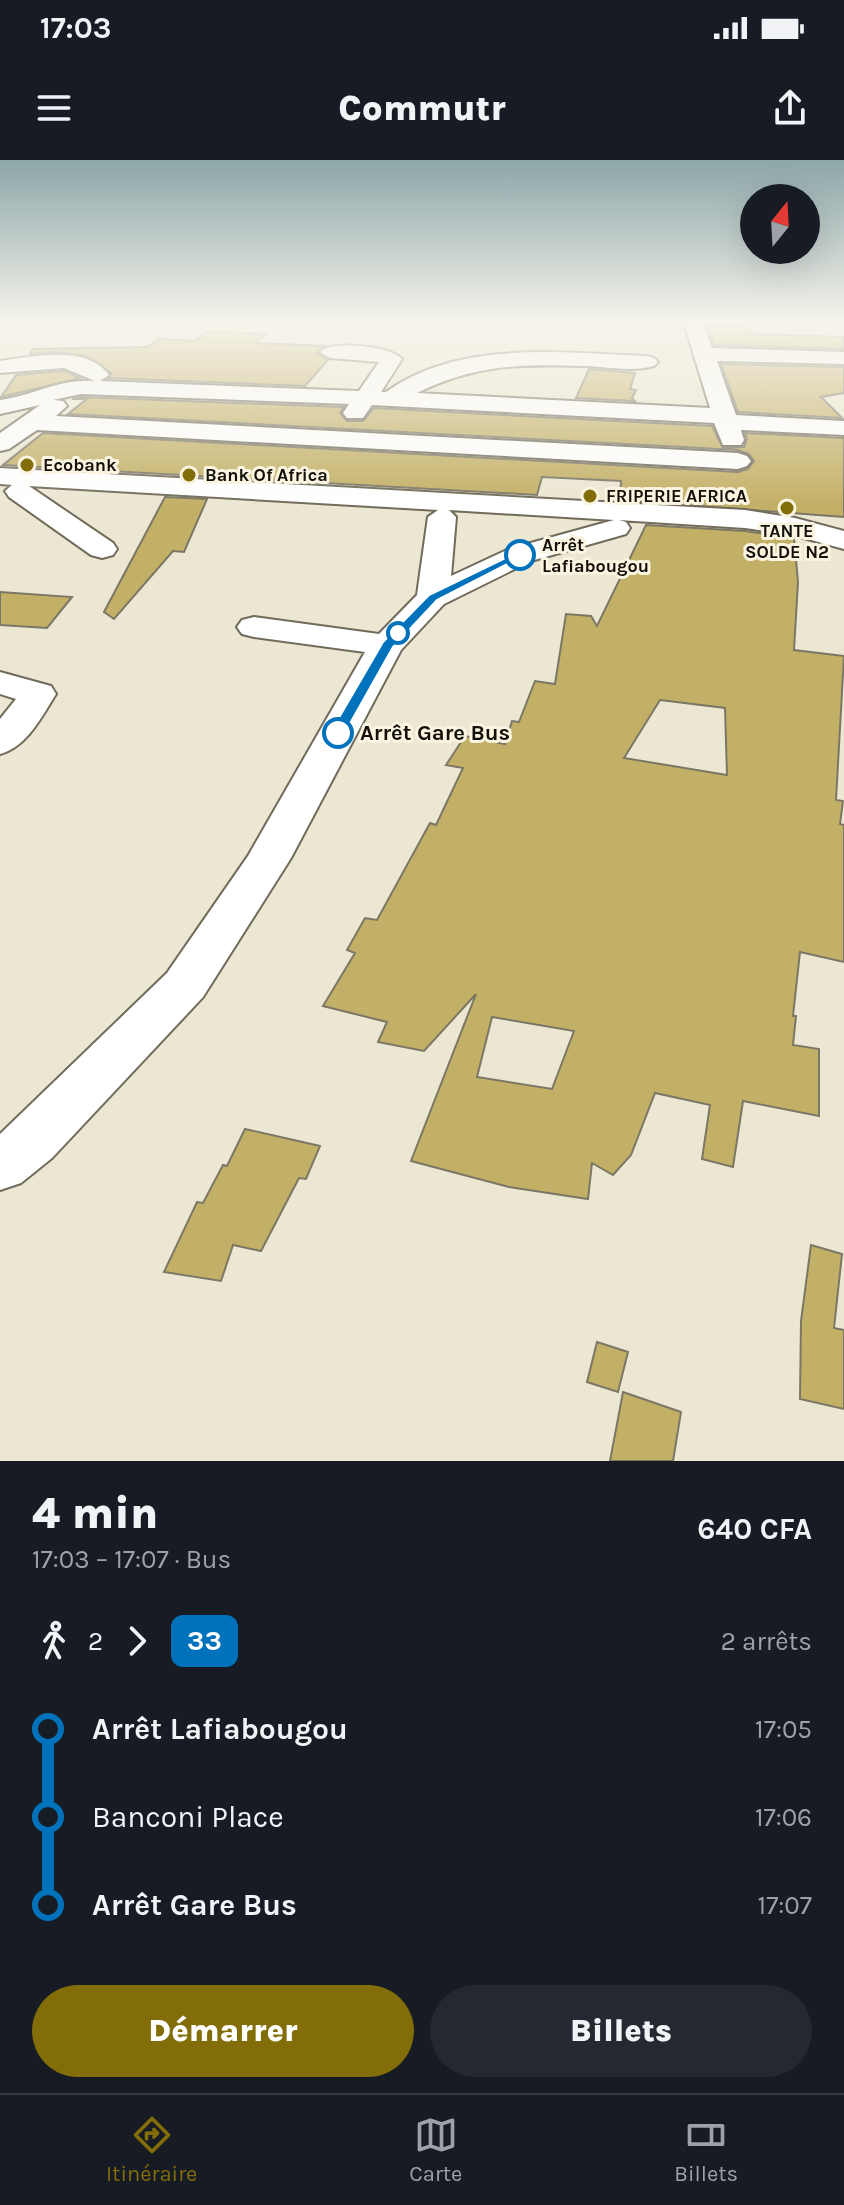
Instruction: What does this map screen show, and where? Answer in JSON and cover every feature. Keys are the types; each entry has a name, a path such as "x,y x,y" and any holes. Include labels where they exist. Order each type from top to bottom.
{"street":[{"path":"0,407 27,403 73,384"},
{"path":"1,443 85,384"},
{"path":"203,384 844,428"},
{"path":"377,398 382,384"},
{"path":"307,483 336,439 377,398 413,384"},
{"path":"714,384 736,455 742,527"},
{"path":"31,422 336,439 736,455 766,451"},
{"path":"307,483 442,517 616,528 742,527"},
{"path":"6,486 307,483 742,527 844,541"},
{"path":"6,486 102,549"},
{"path":"433,597 442,517"},
{"path":"0,1166 32,1142 185,985 269,858 387,645 433,597 520,555 616,528"},
{"path":"254,627 387,645"},
{"path":"0,683 38,694 0,742"}],"building":[{"path":"10,384 56,384 1,397"},
{"path":"249,384 307,384 305,386"},
{"path":"582,384 632,384 630,389 636,390 632,398 635,401 576,398"},
{"path":"728,384 844,384 844,393 821,397 842,418 738,412"},
{"path":"81,397 344,407 340,413 347,421 363,421 374,408 712,426 723,448 744,447 747,439 745,433 844,438 844,517 620,500 621,481 542,477 537,495 3,465 43,433 738,472 748,469 754,461 749,454 738,450 68,414 87,399 72,399"},
{"path":"165,497 207,499 184,552 173,551 114,619 104,612"},
{"path":"646,525 745,531 794,538 798,582 794,650 844,656 836,800 843,801 840,824 844,825 844,962 800,952 793,1045 819,1049 819,1116 743,1101 733,1167 702,1159 710,1105 655,1093 631,1155 613,1175 592,1163 588,1199 509,1187 411,1161 476,994 424,1051 378,1042 387,1022 323,1006 355,953 347,950 365,918 377,920 430,823 436,825 463,768 446,765 465,736 505,744 512,721 519,722 535,681 555,684 566,614 591,616 597,626","holes":["660,700 725,708 727,775 624,758","492,1017 574,1031 552,1089 477,1077"]},
{"path":"0,592 72,597 47,628 0,625"},
{"path":"245,1129 320,1146 306,1179 299,1178 261,1251 233,1245 221,1281 164,1272 197,1202 203,1203 223,1165 227,1166"},
{"path":"811,1245 842,1254 834,1328 844,1330 844,1409 800,1399 801,1321"},
{"path":"597,1342 628,1352 618,1392 587,1382"},
{"path":"623,1392 681,1412 673,1461 610,1461"}],"bus line":[{"name":"33","path":"338,733 387,645 433,597 520,555"}],"place":[{"name":"Ecobank","path":"27,465"},
{"name":"Bank Of Africa","path":"189,475"},
{"name":"FRIPERIE AFRICA","path":"590,496"},
{"name":"TANTE SOLDE N2","path":"787,508"},
{"name":"Arrêt Lafiabougou","path":"520,555"},
{"name":"Arrêt Gare Bus","path":"338,733"}]}
